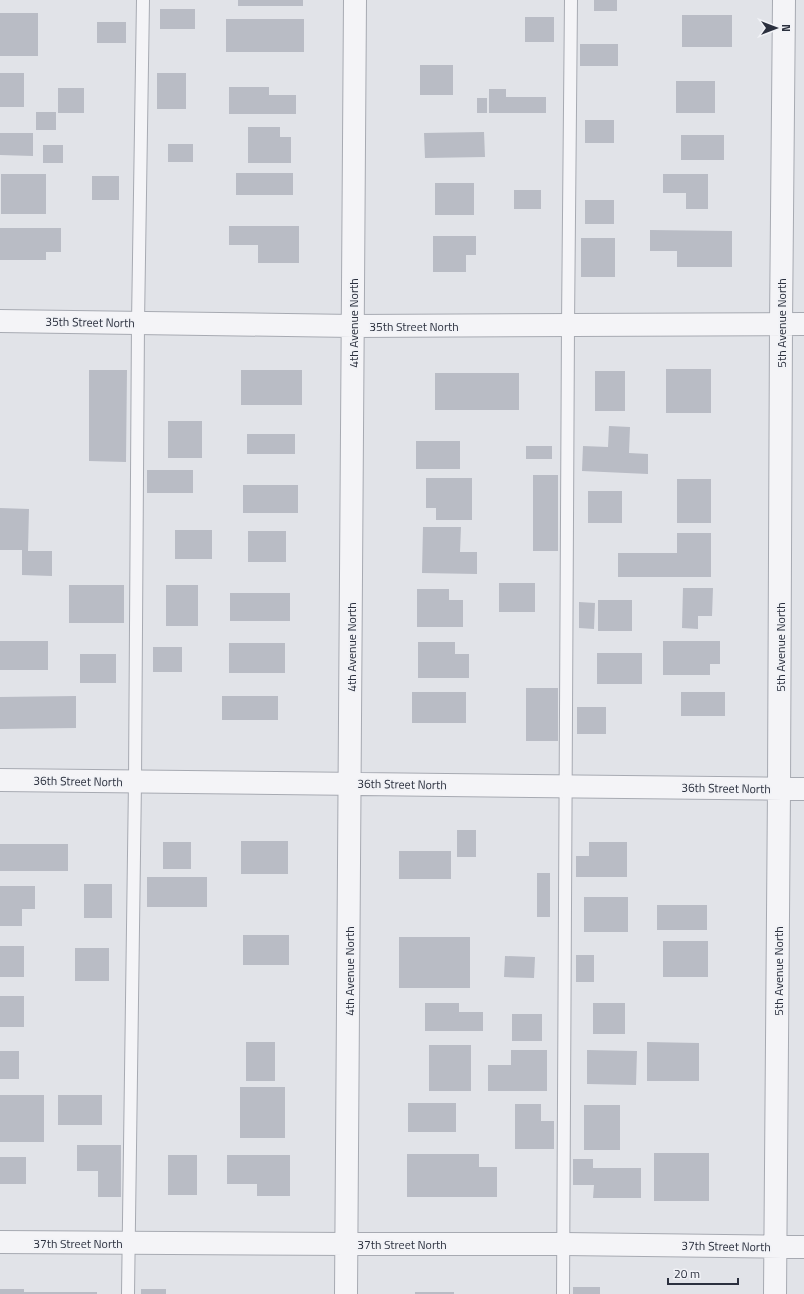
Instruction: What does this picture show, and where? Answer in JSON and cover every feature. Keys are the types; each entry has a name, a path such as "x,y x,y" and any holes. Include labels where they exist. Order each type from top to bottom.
{"street":[{"name":"4th Avenue North","path":"346,1294 355,0"},
{"name":"5th Avenue North","path":"775,1294 784,0"},
{"name":"35th Street North","path":"0,321 353,326 804,324"},
{"name":"36th Street North","path":"0,780 804,789"},
{"name":"37th Street North","path":"0,1242 564,1244 804,1247"}],"lane":[{"path":"128,1294 135,781 138,323 143,0"},
{"path":"563,1294 571,0"}],"building":[{"path":"238,0 303,0 303,6 238,6"},
{"path":"594,0 617,0 617,11 594,11"},
{"path":"160,9 195,9 195,29 160,29"},
{"path":"0,13 38,13 38,56 0,56"},
{"path":"682,15 732,15 732,47 682,47"},
{"path":"525,17 554,17 554,42 525,42"},
{"path":"226,19 304,19 304,52 226,52"},
{"path":"97,22 126,22 126,43 97,43"},
{"path":"580,44 618,44 618,66 580,66"},
{"path":"420,65 453,65 453,95 420,95"},
{"path":"0,73 24,73 24,107 0,107"},
{"path":"157,73 186,73 186,109 157,109"},
{"path":"676,81 715,81 715,113 676,113"},
{"path":"229,87 269,87 269,95 296,95 296,114 229,114"},
{"path":"58,88 84,88 84,113 58,113"},
{"path":"489,89 506,89 506,97 546,97 546,113 489,113"},
{"path":"477,98 487,98 487,113 477,113"},
{"path":"36,112 56,112 56,130 36,130"},
{"path":"585,120 614,120 614,143 585,143"},
{"path":"248,127 280,127 280,137 291,137 291,163 248,163"},
{"path":"484,132 485,157 425,158 424,133"},
{"path":"0,133 33,133 33,156 0,155"},
{"path":"681,135 724,135 724,160 681,160"},
{"path":"168,144 193,144 193,162 168,162"},
{"path":"43,145 63,145 63,163 43,163"},
{"path":"236,173 293,173 293,195 236,195"},
{"path":"1,174 46,174 46,214 1,214"},
{"path":"663,174 708,174 708,209 686,209 686,193 663,193"},
{"path":"92,176 119,176 119,200 92,200"},
{"path":"435,183 474,183 474,215 435,215"},
{"path":"514,190 541,190 541,209 514,209"},
{"path":"585,200 614,200 614,224 585,224"},
{"path":"229,226 299,226 299,263 258,263 258,245 229,245"},
{"path":"0,228 61,228 61,252 46,252 46,260 0,260"},
{"path":"650,230 732,231 732,267 677,267 677,251 650,251"},
{"path":"433,236 476,236 476,255 466,255 466,272 433,272"},
{"path":"581,238 615,238 615,277 581,277"},
{"path":"666,369 711,369 711,413 666,413"},
{"path":"89,370 127,370 126,462 89,461"},
{"path":"241,370 302,370 302,405 241,405"},
{"path":"595,371 625,371 625,411 595,411"},
{"path":"435,373 519,373 519,410 435,410"},
{"path":"168,421 202,421 202,458 168,458"},
{"path":"609,426 630,427 629,453 648,454 648,474 582,471 583,446 608,447"},
{"path":"247,434 295,434 295,454 247,454"},
{"path":"416,441 460,441 460,469 416,469"},
{"path":"526,446 552,446 552,459 526,459"},
{"path":"147,470 193,470 193,493 147,493"},
{"path":"533,475 558,475 558,551 533,551"},
{"path":"426,478 472,478 472,520 436,520 436,508 426,508"},
{"path":"677,479 711,479 711,523 677,523"},
{"path":"243,485 298,485 298,513 243,513"},
{"path":"588,491 622,491 622,523 588,523"},
{"path":"0,508 29,509 28,551 52,551 52,576 22,575 22,550 0,550"},
{"path":"423,527 461,527 460,552 477,552 477,574 422,573"},
{"path":"175,530 212,530 212,559 175,559"},
{"path":"248,531 286,531 286,562 248,562"},
{"path":"677,533 711,533 711,577 618,577 618,553 677,553"},
{"path":"499,583 535,583 535,612 499,612"},
{"path":"69,585 124,585 124,623 69,623"},
{"path":"166,585 198,585 198,626 166,626"},
{"path":"683,588 713,588 712,616 698,616 698,629 682,628"},
{"path":"417,589 449,589 449,600 463,600 463,627 417,627"},
{"path":"230,593 290,593 290,621 230,621"},
{"path":"598,600 632,600 632,631 598,631"},
{"path":"579,602 595,603 594,629 579,628"},
{"path":"0,641 48,641 48,670 0,670"},
{"path":"663,641 720,641 720,664 710,664 710,675 663,675"},
{"path":"418,642 455,642 455,654 469,654 469,678 418,678"},
{"path":"229,643 285,643 285,673 229,673"},
{"path":"153,647 182,647 182,672 153,672"},
{"path":"597,653 642,653 642,684 597,684"},
{"path":"80,654 116,654 116,683 80,683"},
{"path":"526,688 558,688 558,741 526,741"},
{"path":"412,692 466,692 466,723 412,723"},
{"path":"681,692 725,692 725,716 681,716"},
{"path":"76,696 76,728 0,729 0,697"},
{"path":"222,696 278,696 278,720 222,720"},
{"path":"577,707 606,707 606,734 577,734"},
{"path":"457,830 476,830 476,857 457,857"},
{"path":"241,841 288,841 288,874 241,874"},
{"path":"163,842 191,842 191,869 163,869"},
{"path":"589,842 627,842 627,877 576,877 576,856 589,856"},
{"path":"0,844 68,844 68,871 0,871"},
{"path":"399,851 451,851 451,879 399,879"},
{"path":"537,873 550,873 550,917 537,917"},
{"path":"147,877 207,877 207,907 147,907"},
{"path":"84,884 112,884 112,918 84,918"},
{"path":"0,886 35,886 35,909 22,909 22,926 0,926"},
{"path":"584,897 628,897 628,932 584,932"},
{"path":"657,905 707,905 707,930 657,930"},
{"path":"243,935 289,935 289,965 243,965"},
{"path":"399,937 470,937 470,988 399,988"},
{"path":"663,941 708,941 708,977 663,977"},
{"path":"0,946 24,946 24,977 0,977"},
{"path":"75,948 109,948 109,981 75,981"},
{"path":"576,955 594,955 594,982 576,982"},
{"path":"505,956 535,957 534,978 504,977"},
{"path":"0,996 24,996 24,1027 0,1027"},
{"path":"425,1003 459,1003 459,1012 483,1012 483,1031 425,1031"},
{"path":"593,1003 625,1003 625,1034 593,1034"},
{"path":"512,1014 542,1014 542,1041 512,1041"},
{"path":"246,1042 275,1042 275,1081 246,1081"},
{"path":"647,1042 699,1043 699,1081 647,1081"},
{"path":"429,1045 471,1045 471,1091 429,1091"},
{"path":"511,1050 547,1050 547,1091 488,1091 488,1065 511,1065"},
{"path":"587,1050 637,1051 636,1085 587,1084"},
{"path":"0,1051 19,1051 19,1079 0,1079"},
{"path":"240,1087 285,1087 285,1138 240,1138"},
{"path":"0,1095 44,1095 44,1142 0,1142"},
{"path":"58,1095 102,1095 102,1125 58,1125"},
{"path":"408,1103 456,1103 456,1132 408,1132"},
{"path":"515,1104 541,1104 541,1121 554,1121 554,1149 515,1149"},
{"path":"584,1105 620,1105 620,1150 584,1150"},
{"path":"77,1145 121,1145 121,1197 98,1197 98,1171 77,1171"},
{"path":"654,1153 709,1153 709,1201 654,1201"},
{"path":"407,1154 479,1154 479,1167 497,1167 497,1197 407,1197"},
{"path":"168,1155 197,1155 197,1195 168,1195"},
{"path":"227,1155 290,1155 290,1196 257,1196 257,1184 227,1184"},
{"path":"0,1157 26,1157 26,1184 0,1184"},
{"path":"573,1159 593,1159 593,1168 641,1168 641,1198 593,1198 594,1185 573,1185"},
{"path":"573,1287 600,1287 600,1294 573,1294"},
{"path":"0,1289 24,1289 24,1292 97,1292 97,1294 0,1294"},
{"path":"141,1289 166,1289 166,1294 141,1294"},
{"path":"415,1292 454,1292 454,1294 415,1294"}]}
